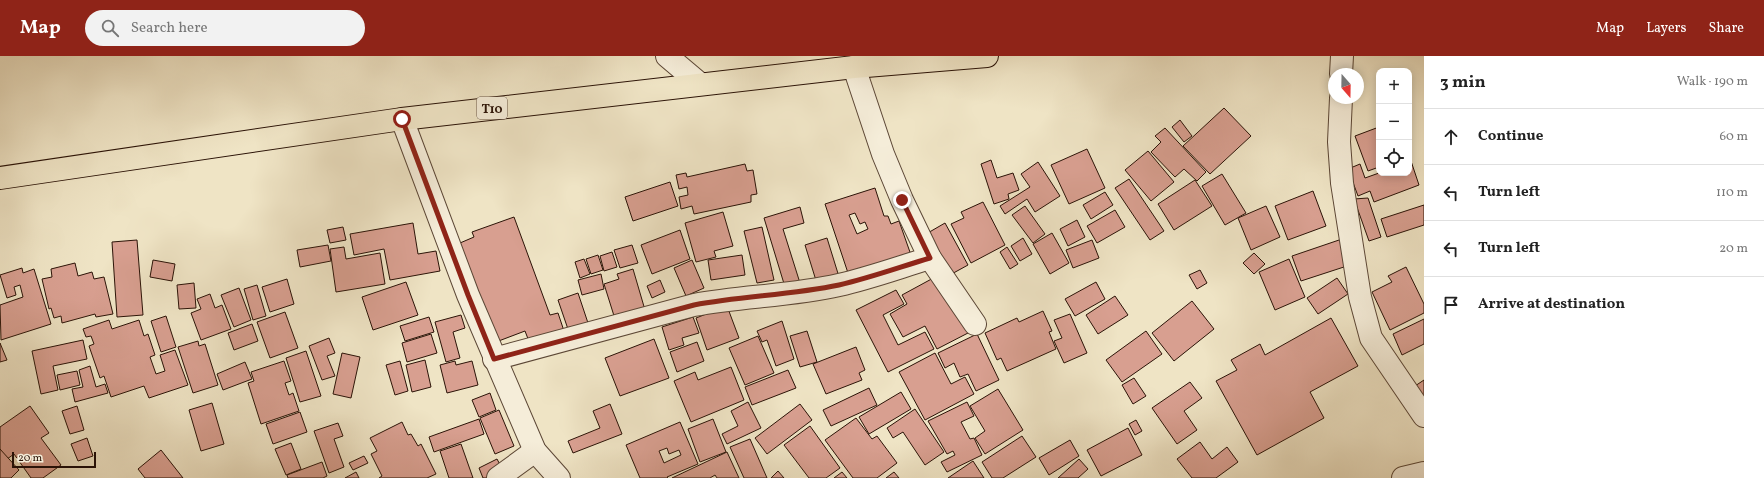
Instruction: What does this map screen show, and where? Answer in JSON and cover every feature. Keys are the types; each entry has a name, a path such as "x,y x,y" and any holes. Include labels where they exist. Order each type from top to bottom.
{"highway":[{"name":"T10","path":"0,178 402,119 854,67 987,56"}],"street":[{"path":"667,56 700,84"},
{"path":"1341,68 1342,56"},
{"path":"854,67 883,154 902,200 930,258 975,324"},
{"path":"1341,104 1339,142 1342,183 1360,297 1367,326 1371,338 1424,416"},
{"path":"402,119 468,295 494,359 535,451 559,478"},
{"path":"494,359 694,305 840,285 930,258"},
{"path":"498,478 535,451"},
{"path":"1403,478 1424,473"}],"building":[{"path":"1224,108 1251,136 1210,174 1183,146"},
{"path":"1180,120 1192,136 1184,142 1172,127"},
{"path":"1165,128 1206,172 1197,181 1184,169 1175,177 1151,152 1161,142 1155,136"},
{"path":"1376,128 1376,168 1368,171 1355,136"},
{"path":"1087,149 1105,188 1069,204 1051,165"},
{"path":"1148,151 1174,182 1151,201 1125,170"},
{"path":"991,160 997,178 1013,173 1019,190 1008,194 1009,199 994,204 981,164"},
{"path":"1038,162 1060,196 1035,212 1027,199 1005,214 1000,206 1030,187 1021,174"},
{"path":"745,164 747,171 753,170 757,194 751,195 751,202 694,214 692,206 681,209 679,197 688,195 687,187 679,189 676,175 686,173 687,177"},
{"path":"1360,164 1365,178 1376,174 1376,176 1412,176 1412,164 1419,185 1374,202 1370,191 1358,196 1348,169"},
{"path":"1222,174 1246,213 1225,225 1202,186"},
{"path":"1129,179 1164,231 1150,240 1115,188"},
{"path":"1195,180 1212,206 1174,230 1158,204"},
{"path":"670,182 678,206 633,221 625,197"},
{"path":"875,188 884,216 888,216 891,224 899,221 911,255 849,276 825,204","holes":["855,213 860,224 865,222 868,229 857,234 849,215"]},
{"path":"1313,191 1326,226 1288,240 1275,206"},
{"path":"1105,192 1113,205 1091,219 1083,205"},
{"path":"1368,198 1381,237 1369,241 1354,199"},
{"path":"983,202 1005,245 971,263 951,224 964,218 961,212"},
{"path":"1424,205 1424,225 1387,237 1381,219"},
{"path":"1025,206 1045,234 1033,243 1012,215"},
{"path":"1266,206 1280,237 1251,250 1238,218"},
{"path":"800,207 804,223 783,229 800,283 785,287 764,218"},
{"path":"1115,210 1125,227 1097,243 1087,226"},
{"path":"723,212 733,246 714,251 716,257 696,262 685,223"},
{"path":"514,217 550,315 558,313 564,331 530,344 525,331 496,342 460,243 474,237 472,232"},
{"path":"1077,220 1085,237 1068,246 1060,229"},
{"path":"413,223 418,254 436,251 440,271 390,280 384,249 354,255 350,234"},
{"path":"945,223 968,265 948,276 926,234"},
{"path":"343,227 346,240 330,243 327,230"},
{"path":"762,227 774,280 757,283 744,231"},
{"path":"680,230 690,259 652,274 641,245"},
{"path":"1052,233 1069,263 1050,274 1033,244"},
{"path":"827,238 840,280 818,287 805,245"},
{"path":"1023,238 1032,254 1020,261 1011,246"},
{"path":"1342,239 1350,265 1301,281 1292,256"},
{"path":"137,240 143,315 117,317 112,242"},
{"path":"1092,240 1099,258 1073,268 1066,250"},
{"path":"328,245 331,261 300,267 297,250"},
{"path":"632,245 638,263 620,268 614,250"},
{"path":"344,247 346,259 380,253 385,284 336,292 330,249"},
{"path":"1007,247 1018,264 1010,269 1000,252"},
{"path":"612,252 617,267 604,271 600,256"},
{"path":"1254,253 1265,264 1254,274 1243,263"},
{"path":"598,255 603,270 591,274 586,259"},
{"path":"742,255 745,275 711,280 708,260"},
{"path":"584,259 590,274 580,278 575,262"},
{"path":"1289,259 1305,297 1275,310 1259,272"},
{"path":"153,260 175,264 172,281 150,277"},
{"path":"692,260 704,288 686,296 674,268"},
{"path":"75,263 78,276 92,272 94,279 104,277 113,314 96,317 95,314 62,323 61,316 54,318 51,308 49,309 42,279 52,277 51,269"},
{"path":"1406,267 1424,304 1424,313 1390,330 1372,292 1392,282 1388,276"},
{"path":"22,268 23,273 34,269 51,324 1,340 0,305 23,297 20,285 14,287 16,295 7,298 0,275"},
{"path":"633,269 645,310 615,319 604,284 619,279 617,274"},
{"path":"1200,270 1207,283 1197,289 1189,275"},
{"path":"601,274 604,289 582,295 578,280"},
{"path":"937,276 968,333 937,349 925,326 903,337 890,314 907,304 902,295"},
{"path":"1337,278 1348,294 1318,314 1307,298"},
{"path":"287,279 294,304 270,312 262,287"},
{"path":"660,280 665,292 652,298 647,286"},
{"path":"406,282 418,315 373,330 362,297"},
{"path":"1096,282 1105,299 1075,316 1065,299"},
{"path":"194,283 196,308 179,309 177,285"},
{"path":"257,285 266,316 253,320 244,289"},
{"path":"239,288 251,320 234,327 221,295"},
{"path":"896,290 904,304 883,315 898,345 925,332 934,349 888,372 856,310"},
{"path":"578,293 590,329 570,335 558,300"},
{"path":"210,294 215,308 222,305 231,329 201,340 191,313 201,309 197,299"},
{"path":"1115,296 1128,315 1098,334 1086,315"},
{"path":"1192,301 1214,329 1174,361 1152,333"},
{"path":"727,306 739,338 707,350 696,318"},
{"path":"1043,311 1052,331 1049,332 1056,349 1007,371 1001,358 997,360 985,333 1017,318 1019,322"},
{"path":"285,312 298,348 270,358 257,322"},
{"path":"1070,314 1087,353 1064,363 1054,341 1062,338 1054,320"},
{"path":"461,315 465,328 453,332 460,358 446,362 435,322"},
{"path":"166,316 176,347 161,352 151,321"},
{"path":"429,317 434,332 405,341 400,326"},
{"path":"693,317 699,333 682,338 684,345 669,350 662,327"},
{"path":"1331,318 1358,366 1310,392 1324,418 1257,455 1216,381 1237,370 1231,360 1260,344 1265,355"},
{"path":"1424,319 1424,344 1402,355 1393,334"},
{"path":"109,320 112,329 139,320 144,336 148,334 155,355 150,357 156,374 165,371 160,355 175,350 188,385 149,398 144,386 111,397 104,376 100,378 89,346 94,344 91,336 86,337 83,329"},
{"path":"782,321 794,359 776,366 767,340 762,342 757,331"},
{"path":"252,324 258,341 234,350 228,333"},
{"path":"807,331 817,362 800,367 790,336"},
{"path":"1146,331 1162,354 1122,382 1106,360"},
{"path":"431,334 437,353 407,362 402,343"},
{"path":"977,334 999,380 976,391 968,374 960,377 954,363 945,368 938,353"},
{"path":"758,336 774,373 745,385 729,348"},
{"path":"329,338 335,353 327,356 335,376 322,380 309,346"},
{"path":"654,339 669,378 620,396 605,358"},
{"path":"83,340 87,359 53,366 58,390 41,394 32,351"},
{"path":"198,341 199,346 205,344 218,385 193,393 178,347"},
{"path":"697,342 704,361 677,372 670,352"},
{"path":"0,343 7,360 0,362"},
{"path":"856,347 865,370 859,373 862,380 826,394 813,364"},
{"path":"306,351 321,396 300,402 286,358"},
{"path":"342,353 360,357 351,398 333,394"},
{"path":"935,353 951,384 965,377 974,394 925,420 899,372"},
{"path":"425,360 431,387 412,392 406,365"},
{"path":"284,361 291,381 285,383 289,395 293,393 299,411 261,424 248,383 254,381 251,372"},
{"path":"400,361 408,391 395,395 386,365"},
{"path":"455,361 456,365 472,361 478,385 447,393 440,365"},
{"path":"245,362 252,379 223,390 217,374"},
{"path":"90,366 96,387 105,384 108,393 75,402 72,389 83,387 79,370"},
{"path":"731,367 744,400 691,422 674,381 695,372 698,380"},
{"path":"788,370 796,388 752,405 745,387"},
{"path":"77,371 80,385 60,390 57,375"},
{"path":"1134,378 1146,396 1133,404 1122,385"},
{"path":"1424,380 1424,406 1412,388"},
{"path":"1190,382 1202,398 1184,411 1197,430 1177,444 1152,408"},
{"path":"869,388 877,405 831,426 823,410"},
{"path":"998,389 1023,430 985,454 975,438 985,431 970,406"},
{"path":"901,392 911,409 869,434 859,417"},
{"path":"490,393 496,410 479,417 472,400"},
{"path":"748,402 761,428 727,444 722,434 738,426 731,411"},
{"path":"967,402 974,416 961,422 970,439 974,438 982,455 947,472 941,462 955,455 953,451 947,454 928,421"},
{"path":"212,403 224,444 201,451 189,410"},
{"path":"610,404 622,434 573,453 568,441 600,428 593,411"},
{"path":"800,404 812,420 767,454 755,438"},
{"path":"30,406 49,433 41,438 61,465 43,478 31,478 14,454 3,462 0,457 0,427"},
{"path":"77,406 84,430 70,434 62,411"},
{"path":"915,409 944,452 925,465 903,432 893,438 887,428"},
{"path":"499,410 514,446 495,454 480,418"},
{"path":"300,412 307,432 273,444 266,424"},
{"path":"856,418 872,439 877,436 897,463 877,478 853,478 825,440"},
{"path":"479,419 484,434 434,452 429,437"},
{"path":"713,419 726,452 700,462 688,429"},
{"path":"1136,420 1142,431 1135,435 1129,424"},
{"path":"402,422 408,435 411,434 418,446 421,444 436,474 427,478 379,478 382,476 371,454 377,451 370,438"},
{"path":"680,422 698,464 667,477 668,478 640,478 626,445","holes":["667,448 669,454 679,450 681,455 664,463 659,451"]},
{"path":"338,423 343,436 334,439 344,467 329,473 314,431"},
{"path":"810,426 840,468 826,478 809,478 784,445"},
{"path":"1128,428 1142,455 1101,476 1087,450"},
{"path":"1022,436 1036,457 1003,478 992,478 982,462"},
{"path":"87,438 93,456 78,461 71,444"},
{"path":"750,439 767,478 744,478 730,447"},
{"path":"1070,440 1079,456 1049,475 1039,458"},
{"path":"1200,442 1212,459 1227,447 1238,462 1216,478 1192,478 1177,459"},
{"path":"291,443 301,469 286,475 275,449"},
{"path":"461,444 473,478 449,478 440,451"},
{"path":"0,449 19,470 11,478 0,478"},
{"path":"161,450 183,478 145,478 138,469"},
{"path":"727,452 739,478 717,478 715,475 710,478 672,478"},
{"path":"364,456 368,463 353,470 349,463"},
{"path":"497,459 504,472 492,478 483,478 479,468"},
{"path":"1079,459 1088,469 1078,478 1058,478"},
{"path":"973,461 984,478 948,478"},
{"path":"322,462 327,476 323,478 288,478 287,475"},
{"path":"778,471 784,478 771,478"},
{"path":"356,472 359,478 345,478"},
{"path":"842,472 847,478 834,478"},
{"path":"894,472 899,478 886,478"}],"route":[{"path":"402,119 468,295 494,359 694,305 840,285 930,258 902,200"}]}
